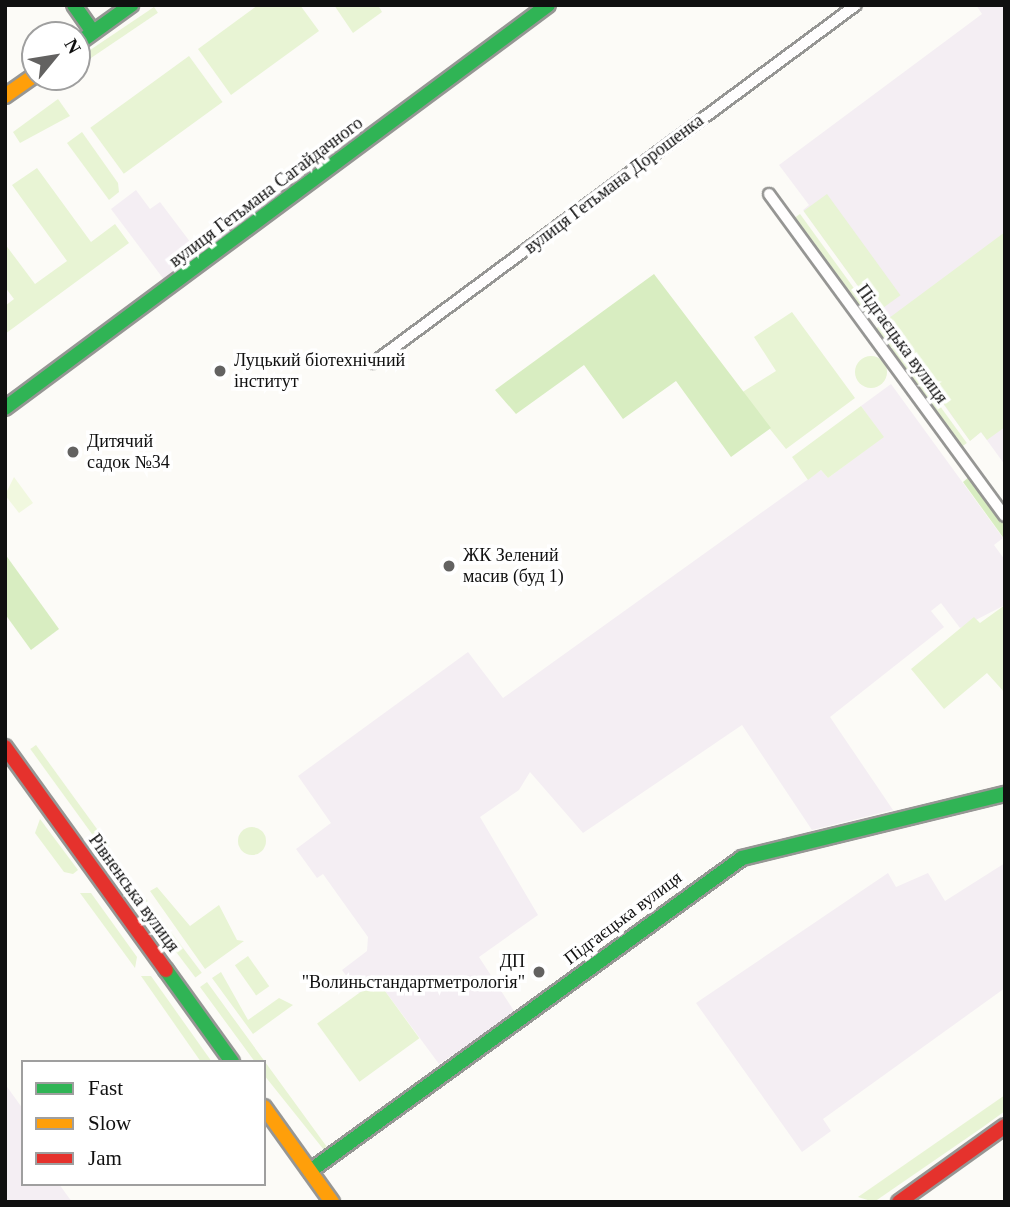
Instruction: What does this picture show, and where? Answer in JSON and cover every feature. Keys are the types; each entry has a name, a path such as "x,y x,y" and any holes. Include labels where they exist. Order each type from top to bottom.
{"street":[{"path":"74,5 93,32 131,5"},
{"name":"вулиця Гетьмана Сагайдачного","path":"5,408 548,5"},
{"name":"вулиця Гетьмана Дорошенка","path":"373,363 856,5"},
{"path":"5,96 21,85"},
{"name":"Підгаєцька вулиця","path":"769,194 1005,516"},
{"name":"Рівненська вулиця","path":"5,747 231,1060"},
{"name":"Підгаєцька вулиця","path":"310,1171 742,858 1005,794"},
{"path":"266,1110 332,1202"},
{"path":"898,1202 1005,1126"}],"shaded area":[{"path":"976,5 1005,5 1005,465 981,432 970,441 803,210 809,205 779,165 982,14"},
{"path":"136,190 150,209 160,202 200,255 165,281 111,209"},
{"path":"891,384 1003,538 994,545 1005,560 1005,605 960,628 941,603 931,611 944,627 830,717 893,810 812,830 742,725 583,833 530,772 519,790 480,817 538,915 479,957 516,1014 439,1064 377,980 359,993 342,970 367,951 368,937 323,874 317,878 296,849 331,823 298,776 468,652 503,698 821,470 828,478 883,437 861,406"},
{"path":"1005,863 1005,988 823,1119 831,1131 802,1152 696,1003 888,873 896,887 928,873 945,901"},
{"path":"5,1084 21,1106 21,1186 60,1186 72,1202 5,1202"}],"green space":[{"path":"258,5 300,5 319,31 231,95 198,49"},
{"path":"334,5 378,5 382,12 353,33"},
{"path":"154,7 158,13 91,58 91,49"},
{"path":"189,56 223,102 124,174 90,128"},
{"path":"58,99 70,116 20,143 13,132"},
{"path":"82,132 118,183 119,192 109,200 67,143"},
{"path":"37,168 91,242 115,224 129,243 5,334 5,306 14,299 5,287 5,244 35,284 67,261 12,185"},
{"path":"827,194 900,295 877,312 804,211"},
{"path":"800,214 873,314 867,318 794,218"},
{"path":"1005,232 1005,427 987,440 981,432 970,441 885,321"},
{"path":"654,274 771,428 731,457 676,381 623,419 584,365 516,414 495,390"},
{"path":"792,312 855,398 786,449 741,393 776,371 754,337"},
{"path":"881,325 967,443 961,447 875,329"},
{"path":"871,356 882,361 887,372 882,383 871,388 860,383 855,372 860,361"},
{"path":"861,406 884,437 828,478 821,470 808,480 792,457"},
{"path":"14,477 33,503 19,513 5,495"},
{"path":"969,477 1005,526 1005,540 963,482"},
{"path":"5,554 59,629 31,650 5,614"},
{"path":"1005,605 1005,693 987,673 944,709 911,669 974,617 980,623"},
{"path":"36,745 109,846 104,850 30,749"},
{"path":"40,819 78,870 73,874 64,872 35,833"},
{"path":"252,827 262,831 266,841 262,851 252,855 242,851 238,841 242,831"},
{"path":"157,887 190,926 219,905 237,940 244,941 205,969 150,891"},
{"path":"80,893 91,893 137,957 135,968"},
{"path":"144,896 202,973 195,977 138,901"},
{"path":"248,956 269,986 256,995 235,965"},
{"path":"221,972 248,1020 279,998 293,1005 253,1034 212,978"},
{"path":"141,976 151,976 211,1060 200,1060"},
{"path":"377,980 419,1038 359,1082 317,1023"},
{"path":"207,982 264,1060 254,1060 200,987"},
{"path":"266,1063 327,1147 324,1150 266,1078"},
{"path":"1005,1095 1005,1111 983,1127 874,1202 858,1197"}],"traffic: fast":[{"path":"74,5 93,32"},
{"path":"91,34 131,5"},
{"path":"5,408 548,5"},
{"path":"310,1171 742,858 1005,794"},
{"path":"166,970 231,1060"}],"traffic: slow":[{"path":"5,96 21,85"},
{"path":"266,1110 332,1202"}],"traffic: jam":[{"path":"5,747 166,970"},
{"path":"899,1202 1005,1126"}],"place":[{"name":"Луцький біотехнічний інститут","path":"220,371"},
{"name":"Дитячий садок №34","path":"73,452"},
{"name":"ЖК Зелений масив (буд 1)","path":"449,566"},
{"name":"ДП \"Волиньстандартметрологія\"","path":"539,972"}]}
